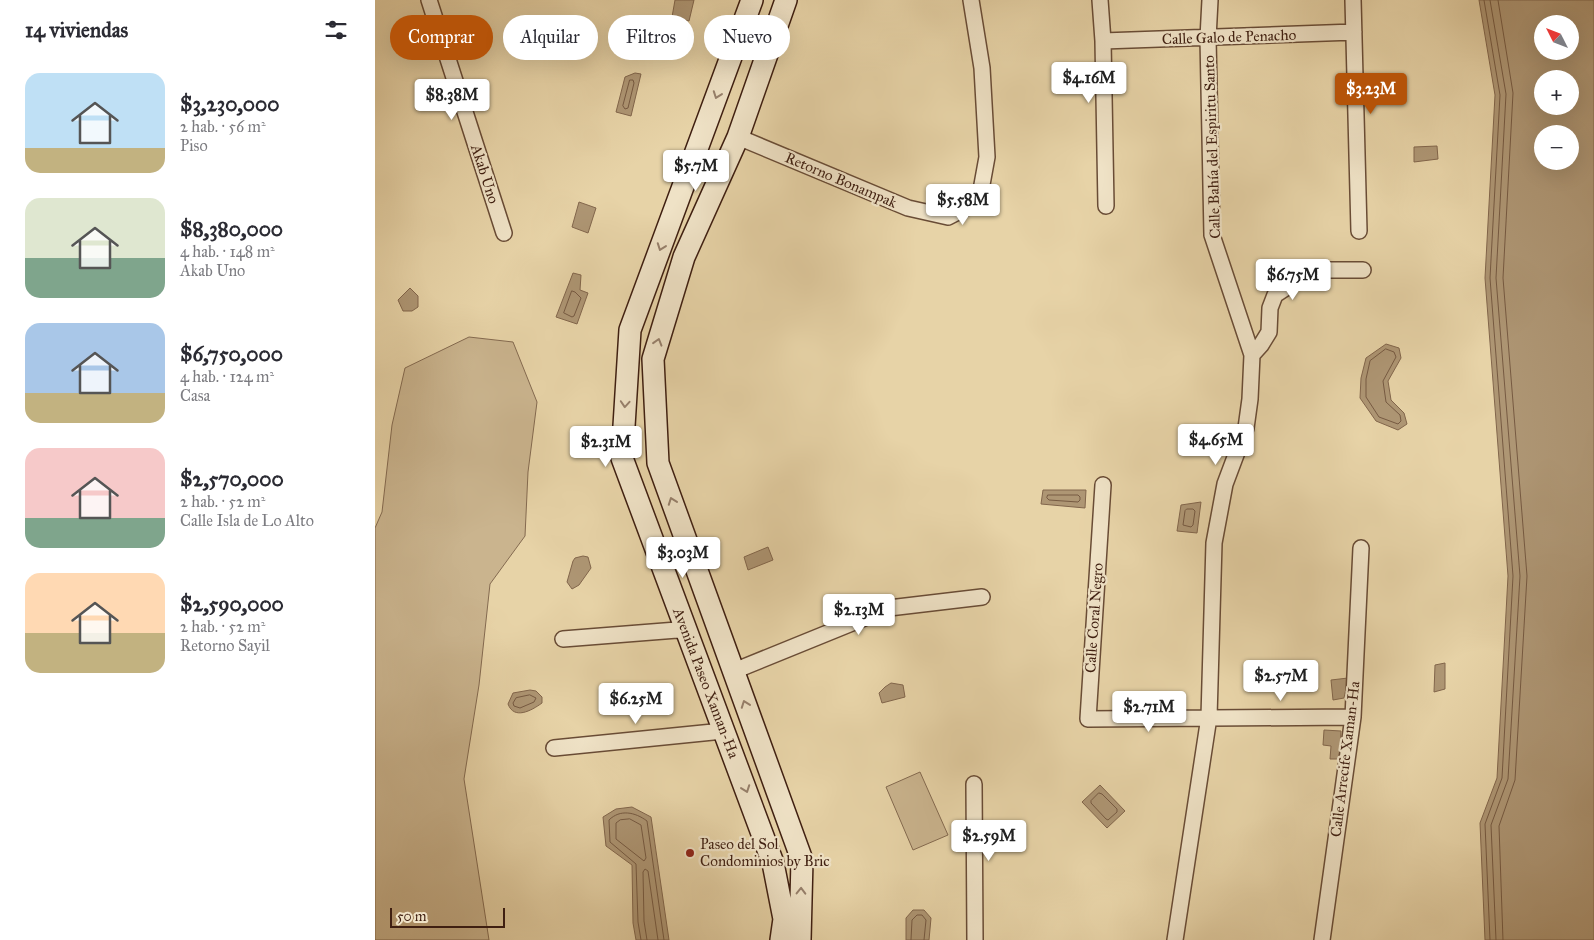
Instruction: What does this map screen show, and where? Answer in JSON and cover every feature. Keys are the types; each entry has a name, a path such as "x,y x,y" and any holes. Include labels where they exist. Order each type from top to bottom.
{"main road":[{"name":"Avenida Paseo Xaman-Ha","path":"752,0 630,330 622,458 773,863 784,919 781,940"},
{"name":"Avenida Paseo Xaman-Ha","path":"785,0 738,138 684,257 653,360 658,464 802,860 800,940"},
{"path":"728,66 759,75"},
{"path":"677,204 704,214"},
{"path":"676,602 704,590"},
{"path":"727,739 757,736"}],"street":[{"name":"Akab Uno","path":"429,0 504,233"},
{"name":"Retorno Bonampak","path":"738,138 907,208 948,218 979,201 987,157 981,68 971,0"},
{"path":"1100,0 1103,41 1106,206"},
{"name":"Calle Bahía del Espiritu Santo","path":"1175,940 1209,717 1214,542 1225,484 1246,428 1250,399 1252,355 1212,235 1208,38 1210,0"},
{"path":"1353,0 1359,231"},
{"name":"Calle Galo de Penacho","path":"1103,41 1354,32"},
{"path":"1252,355 1269,332 1270,308 1275,295 1304,276 1318,270 1363,270"},
{"name":"Calle Coral Negro","path":"1103,485 1087,719 1209,717"},
{"name":"Calle Arrecife Xaman-Ha","path":"1322,940 1353,717 1361,548"},
{"path":"734,672 889,608 983,597"},
{"path":"563,639 677,630 687,632"},
{"path":"1209,717 1353,717"},
{"path":"553,748 727,739"},
{"path":"974,784 975,940"}],"shaded area":[{"path":"469,337 513,342 537,402 528,472 525,536 490,584 479,685 464,779 489,940 375,940 375,528 382,512 392,425 405,368"},
{"path":"920,772 948,835 913,850 886,787"}],"water":[{"path":"675,0 694,0 690,15 672,15"},
{"path":"1479,0 1594,0 1594,940 1485,940 1480,823 1497,778 1508,576 1485,278 1495,95"},
{"path":"635,73 641,74 631,116 616,112 625,77"},
{"path":"1437,146 1438,159 1414,162 1414,147"},
{"path":"579,202 596,208 588,233 572,227"},
{"path":"573,273 581,275 580,290 588,293 577,324 556,317"},
{"path":"410,288 418,296 418,307 412,311 403,311 398,300"},
{"path":"1386,344 1399,348 1401,358 1388,381 1391,400 1404,413 1407,424 1398,430 1376,421 1360,398 1361,378 1366,358"},
{"path":"1043,490 1086,490 1085,508 1041,504"},
{"path":"1201,502 1197,533 1177,531 1181,505"},
{"path":"768,547 773,560 748,570 744,557"},
{"path":"588,557 591,568 579,585 572,589 567,582 573,561 575,558"},
{"path":"1445,663 1445,689 1434,692 1435,665"},
{"path":"1348,678 1344,698 1333,700 1331,680"},
{"path":"891,683 903,685 905,697 882,703 879,693"},
{"path":"530,690 536,691 542,697 542,703 528,711 514,712 508,704 513,693"},
{"path":"1324,730 1341,731 1339,759 1330,759 1331,746 1323,745"},
{"path":"1100,785 1125,811 1107,828 1082,802"},
{"path":"632,807 651,817 669,940 636,940 633,923 632,865 606,846 603,817 616,809"},
{"path":"913,910 924,910 931,918 929,940 906,940 906,918"}],"place":[{"name":"Paseo del Sol Condominios by Bric","path":"690,853"}]}
